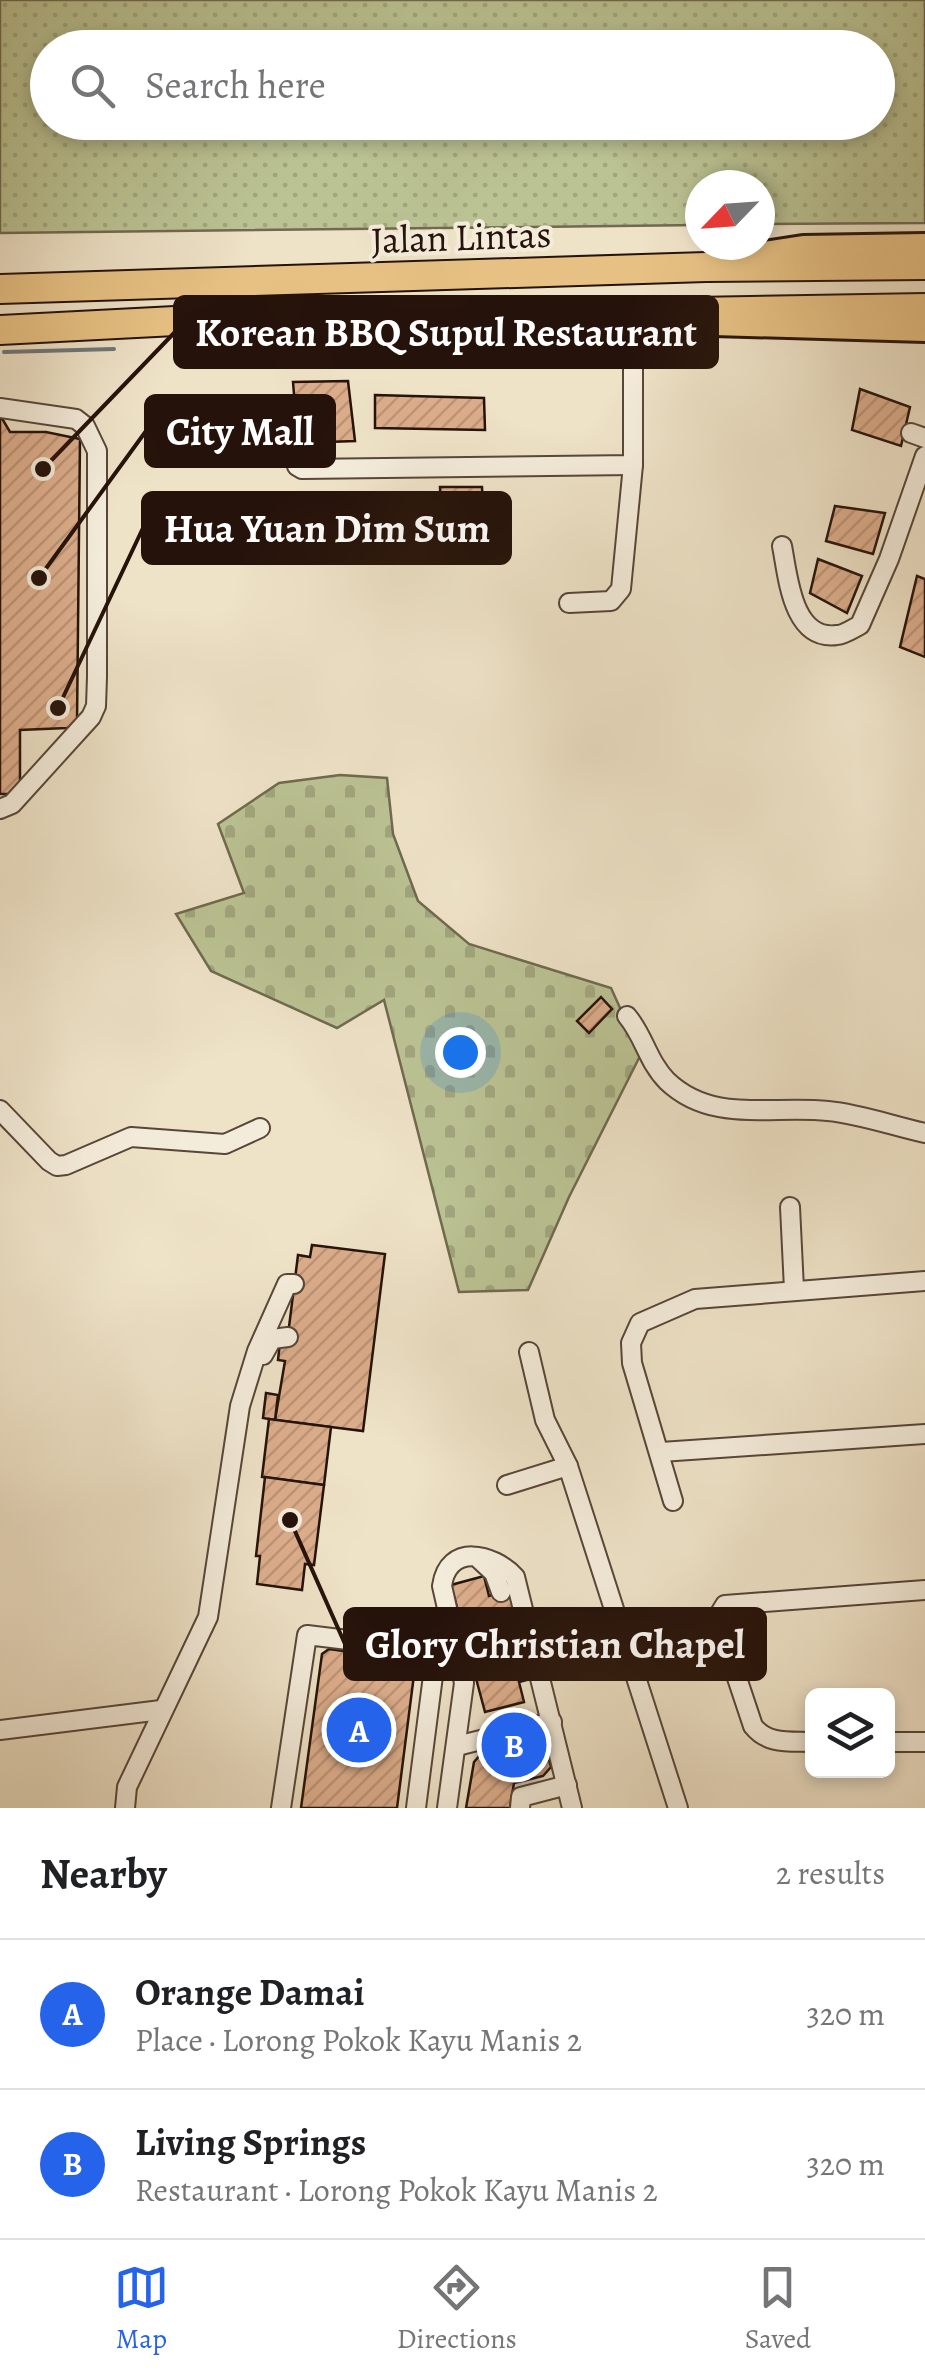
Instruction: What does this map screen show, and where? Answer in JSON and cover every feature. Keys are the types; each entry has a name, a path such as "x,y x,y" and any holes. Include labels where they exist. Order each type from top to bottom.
{"highway":[{"name":"Jalan Lintas","path":"0,289 706,267 925,265"},
{"path":"119,286 173,292 181,298 182,310 175,321"},
{"name":"Jalan Lintas","path":"0,330 175,321 925,308"}],"main road":[{"path":"706,267 802,246 925,244"},
{"name":"Jalan Lintas","path":"637,312 686,323 925,330"}],"street":[{"path":"569,603 611,601 621,589 633,465 637,312"},
{"path":"0,342 45,328"},
{"path":"0,408 76,420 86,426 97,451 96,706 91,717 12,804 0,809"},
{"path":"295,454 297,466 302,469 633,465"},
{"path":"782,546 793,604 812,629 836,636 860,625 889,558 925,456"},
{"path":"627,1016 641,1032 650,1058 665,1080 692,1100 726,1111 830,1111 925,1133"},
{"path":"0,1110 57,1166 130,1137 225,1144 260,1128"},
{"path":"790,1207 794,1290"},
{"path":"673,1501 632,1363 632,1342 640,1323 695,1300 925,1282"},
{"path":"256,1362 257,1351 287,1284 294,1284"},
{"path":"125,1808 127,1787 208,1617 240,1406 256,1362 272,1338 288,1338"},
{"path":"529,1352 545,1420 568,1466 678,1808"},
{"path":"661,1452 925,1434"},
{"path":"507,1485 568,1466"},
{"path":"447,1808 464,1683 442,1586 444,1572 463,1557 505,1566 515,1577 572,1808"},
{"path":"475,1557 494,1572 502,1592"},
{"path":"805,1742 762,1737 753,1726 720,1634 717,1618 725,1605 925,1590"},
{"path":"281,1808 307,1635 422,1649 434,1668 416,1808"},
{"path":"0,1730 161,1710"},
{"path":"457,1746 552,1722"},
{"path":"895,1742 925,1742"},
{"path":"520,1808 521,1797 567,1785"}],"green space":[{"path":"0,0 925,0 925,223 775,224 775,170 685,170 685,225 0,233"},
{"path":"340,775 387,778 393,834 418,901 469,944 611,988 641,1054 569,1197 528,1290 459,1292 384,1000 337,1028 211,971 176,914 244,893 218,824 279,783"}],"building":[{"path":"348,381 355,441 298,443 293,382"},
{"path":"860,389 910,407 901,446 852,430"},
{"path":"375,395 484,398 485,430 375,428"},
{"path":"0,415 10,432 46,432 80,439 77,723 67,728 20,730 20,781 9,794 0,794"},
{"path":"440,487 482,487 485,549 442,548"},
{"path":"835,506 885,513 873,554 826,541"},
{"path":"818,559 862,576 847,613 810,593"},
{"path":"917,576 925,579 925,657 900,647"},
{"path":"601,997 612,1009 589,1033 577,1021"},
{"path":"312,1245 385,1254 363,1431 275,1420 285,1361 278,1360 280,1342 287,1343 298,1255 310,1257"},
{"path":"266,1393 278,1395 275,1420 263,1418"},
{"path":"269,1419 331,1427 324,1485 262,1477"},
{"path":"265,1477 324,1485 314,1565 305,1564 302,1590 257,1584 260,1556 256,1556"},
{"path":"484,1576 489,1596 510,1590 534,1678 519,1682 524,1702 485,1712 451,1585"},
{"path":"329,1649 409,1660 415,1667 397,1808 301,1808 322,1654"},
{"path":"532,1735 544,1741 551,1767 543,1776 514,1783 510,1808 466,1808 474,1762 487,1747"}],"waterway":[{"path":"4,352 114,349"}],"place":[{"name":"Korean BBQ Supul Restaurant","path":"43,469"},
{"name":"City Mall","path":"39,578"},
{"name":"Hua Yuan Dim Sum","path":"58,708"},
{"name":"Glory Christian Chapel","path":"290,1520"},
{"name":"Orange Damai","path":"359,1730"},
{"name":"Living Springs","path":"514,1745"}]}
